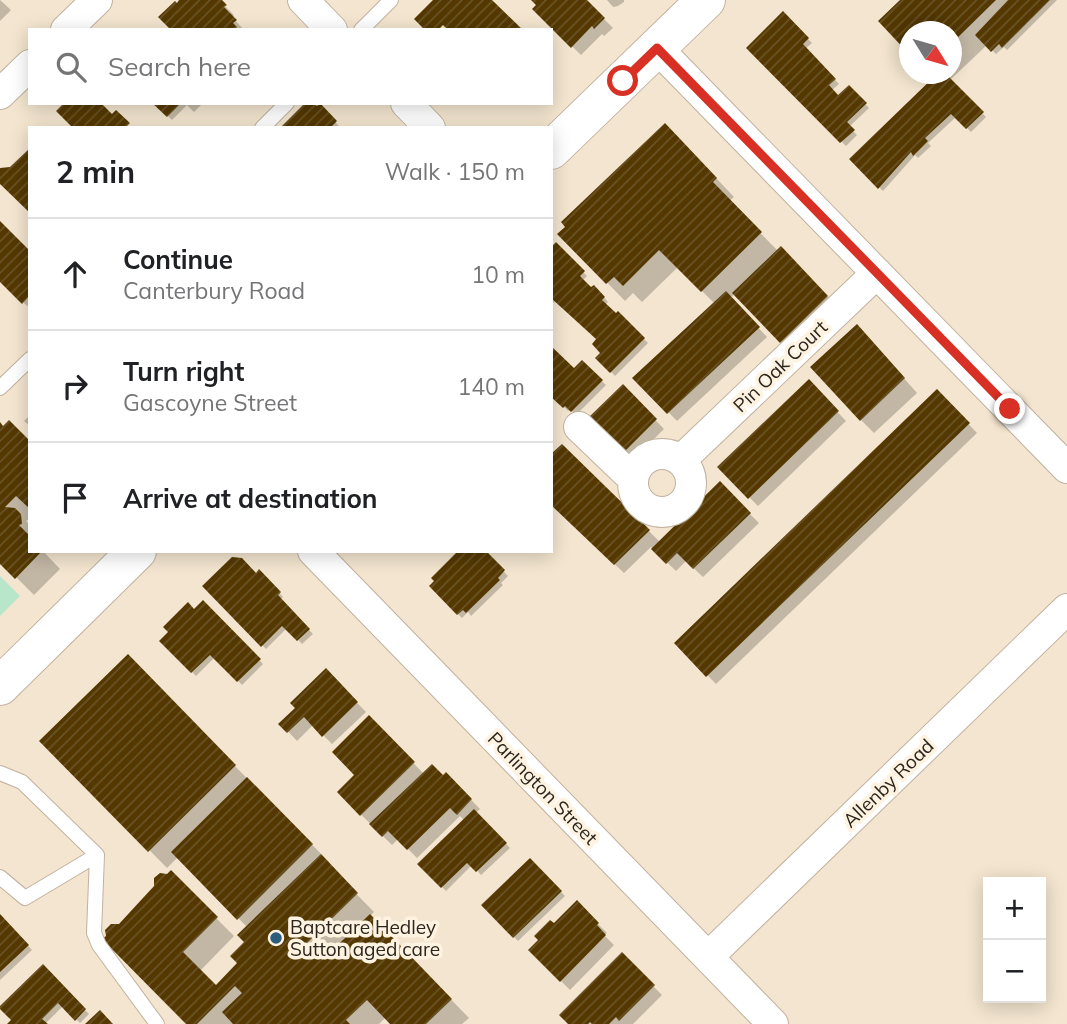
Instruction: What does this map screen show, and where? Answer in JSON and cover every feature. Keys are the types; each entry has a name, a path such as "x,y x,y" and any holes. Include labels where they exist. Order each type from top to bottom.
{"main road":[{"path":"553,148 706,0"},
{"path":"0,686 135,553"}],"street":[{"path":"68,28 97,0"},
{"path":"303,0 330,28"},
{"path":"657,48 1067,468"},
{"path":"0,94 28,67"},
{"path":"408,105 428,126"},
{"name":"Pin Oak Court","path":"682,459 877,272"},
{"path":"579,427 626,473 633,474"},
{"path":"660,453 672,454 682,459 690,469 690,491 681,505 673,511 657,512 645,506 636,496 633,486 633,474 643,461 660,453"},
{"name":"Parlington Street","path":"315,553 773,1024"},
{"name":"Allenby Road","path":"708,957 1067,609"}],"lane":[{"path":"363,28 391,0"},
{"path":"264,126 285,105"},
{"path":"0,388 28,361"},
{"path":"0,773 22,782 97,855 94,933 99,945 157,1024"},
{"path":"0,877 25,898 97,855"}],"green space":[{"path":"0,576 20,596 0,616"}],"building":[{"path":"179,0 222,0 227,5 224,7 237,20 233,23 237,27 169,28 158,17 175,1 177,3"},
{"path":"433,0 492,0 521,28 446,28 443,25 440,28 423,28 414,19"},
{"path":"531,0 587,0 605,18 594,29 592,26 571,48 532,9 536,5"},
{"path":"900,0 996,0 962,33 962,21 899,21 899,43 878,21"},
{"path":"1008,0 1050,0 1002,48 999,44 991,52 975,35"},
{"path":"783,11 809,38 803,44 836,79 829,85 838,95 849,85 867,103 847,122 855,130 840,143 746,48"},
{"path":"927,84 956,84 984,112 966,129 951,114 925,138 928,141 913,156 911,152 878,189 849,159"},
{"path":"62,105 103,105 112,114 116,110 130,123 127,126 71,126 56,111"},
{"path":"154,105 179,105 167,117"},
{"path":"303,105 322,105 337,121 332,126 282,126"},
{"path":"665,123 717,178 713,182 762,232 701,292 659,250 623,286 614,277 606,284 557,234 565,227 561,222"},
{"path":"28,150 28,211 0,184 0,168 10,167"},
{"path":"0,221 28,249 28,297 22,304 0,282"},
{"path":"556,242 585,271 580,276 591,287 594,285 605,297 602,300 616,313 618,311 645,338 610,373 595,358 600,353 592,344 596,339 553,300 553,245"},
{"path":"781,246 828,296 780,343 732,293"},
{"path":"726,291 760,327 667,414 632,378"},
{"path":"857,324 905,378 860,421 810,367"},
{"path":"553,348 574,368 582,360 603,380 571,412 565,406 563,408 553,399"},
{"path":"809,379 839,411 748,499 717,467"},
{"path":"623,384 657,419 621,455 586,420"},
{"path":"937,389 970,423 706,677 674,643"},
{"path":"9,420 28,439 28,507 16,496 5,507 15,508 21,514 22,524 19,525 28,534 28,553 40,553 15,579 0,564 0,422 3,426"},
{"path":"562,444 650,530 614,565 553,507 553,452"},
{"path":"720,481 751,513 693,569 677,553 666,564 651,549"},
{"path":"456,553 488,553 505,570 498,578 500,580 466,613 463,610 457,615 429,586 434,581 431,578"},
{"path":"232,557 242,558 256,573 259,569 281,592 278,595 310,629 297,641 282,626 261,647 202,586"},
{"path":"203,600 261,659 237,682 210,655 191,673 159,641 168,632 163,627 188,602 194,609"},
{"path":"128,654 236,765 148,852 39,741"},
{"path":"326,668 358,702 322,737 304,717 287,733 278,724 295,708 290,703"},
{"path":"369,715 415,762 360,816 337,792 354,775 332,752"},
{"path":"432,764 443,775 446,772 472,799 457,815 450,808 407,850 388,831 382,837 369,824"},
{"name":"Baptcare Hedley Sutton aged care","path":"247,777 313,844 237,920 171,852"},
{"path":"474,809 507,843 476,872 467,863 441,888 417,864"},
{"name":"Baptcare Hedley Sutton aged care","path":"321,854 358,893 306,944 322,960 370,914 452,999 426,1024 390,1024 367,1000 346,1020 350,1024 233,1024 222,1012 242,993 235,986 197,1024 186,1024 102,939 106,936 105,930 111,924 119,924 154,886 154,878 171,870 218,917 183,952 216,985 237,963 230,956 244,942 237,935"},
{"path":"530,858 562,891 513,938 481,905"},
{"path":"577,900 599,923 597,925 606,935 560,982 528,950 538,940 534,936 550,920 554,923"},
{"path":"0,914 29,945 0,972"},
{"path":"622,952 655,985 619,1021 616,1017 609,1024 568,1024 559,1015"},
{"path":"43,964 86,1009 75,1021 58,1003 42,1019 48,1024 7,1024 11,1020 0,1006"},
{"path":"100,1010 113,1024 85,1024"}],"place":[{"name":"Baptcare Hedley Sutton aged care","path":"276,938"}],"route":[{"path":"623,81 657,48 1010,409"}]}
